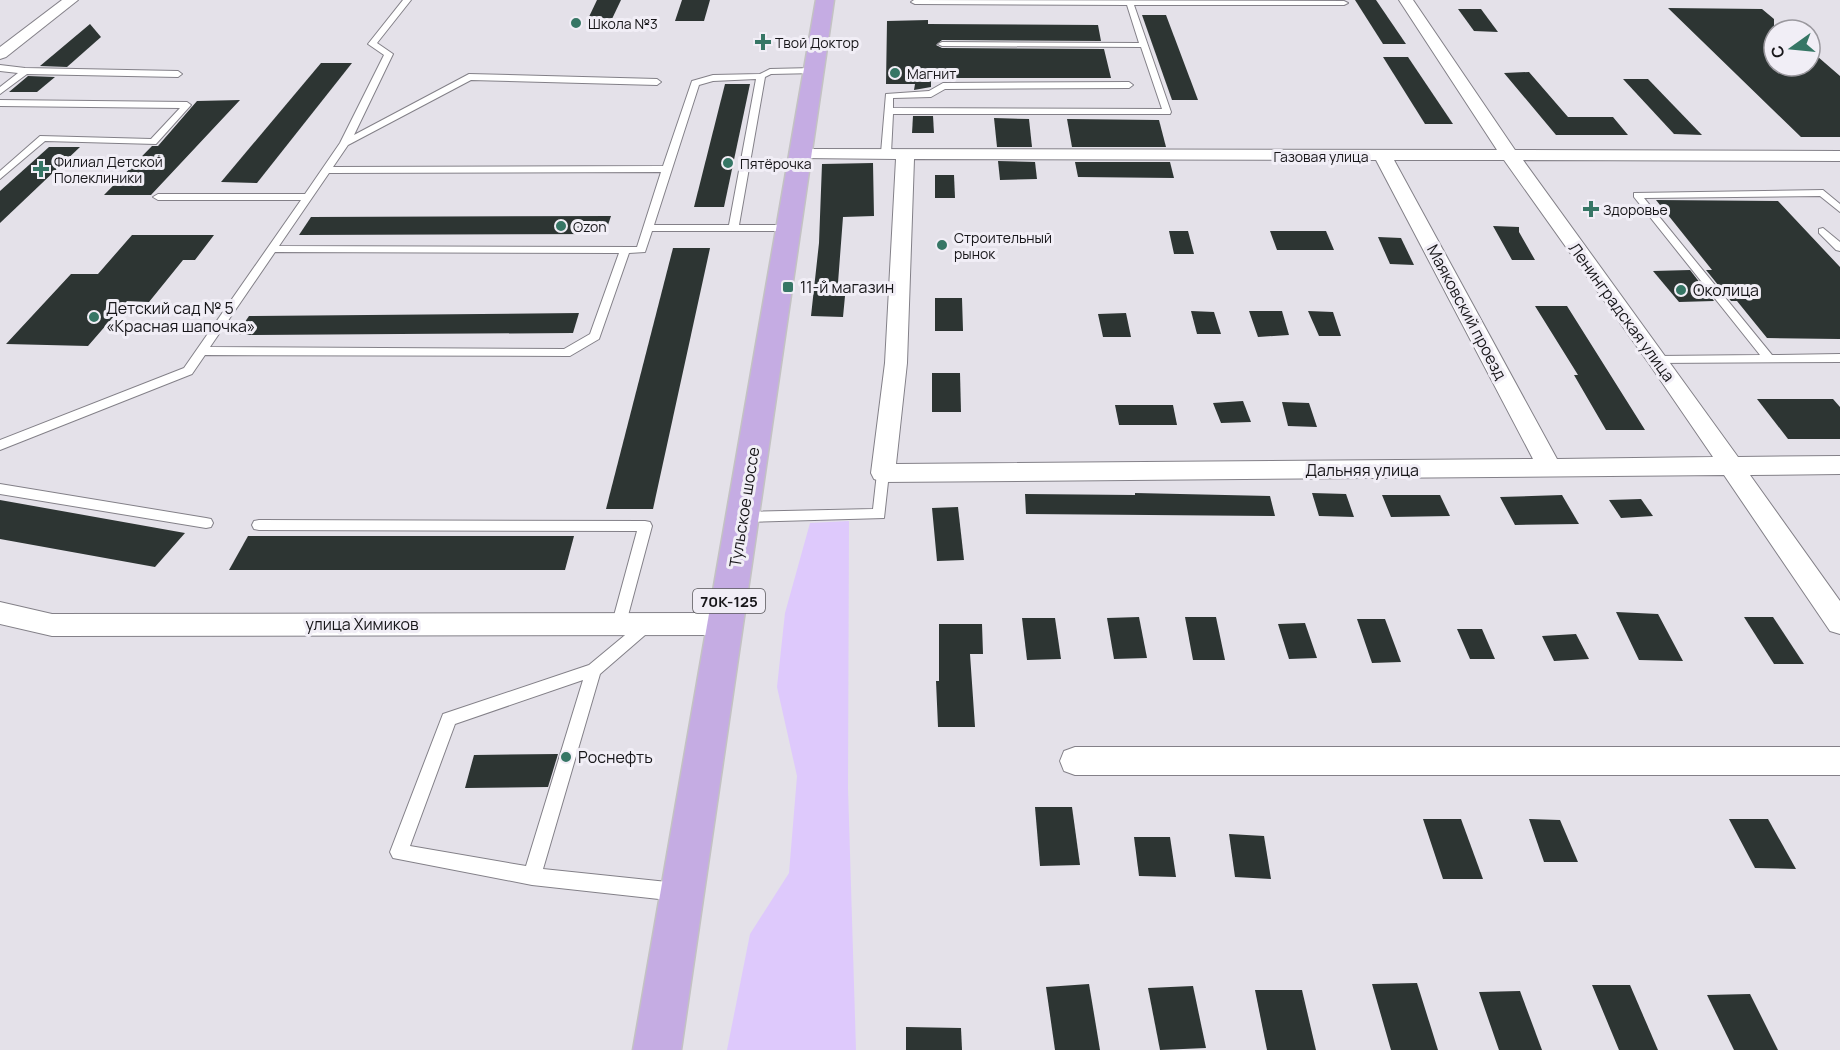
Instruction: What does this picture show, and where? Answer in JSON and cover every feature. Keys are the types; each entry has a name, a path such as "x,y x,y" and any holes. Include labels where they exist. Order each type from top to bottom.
{"main road":[{"name":"Тульское шоссе","path":"657,1050 825,0"}],"street":[{"path":"0,54 71,0"},
{"name":"Ленинградская улица","path":"1406,0 1511,157 1658,360 1840,623"},
{"name":"Газовая улица","path":"802,153 1511,157 1840,156"},
{"path":"883,473 896,363 895,153"},
{"name":"Маяковский проезд","path":"1383,156 1550,468"},
{"name":"Дальняя улица","path":"883,473 1840,465"},
{"name":"улица Химиков","path":"0,613 52,625 725,624"},
{"path":"1075,761 1840,761"}],"lane":[{"path":"0,446 188,371 345,142 389,54 372,44 407,0"},
{"path":"915,2 1344,3"},
{"path":"888,111 1167,112 1130,3"},
{"path":"942,44 1144,45"},
{"path":"0,68 25,71 178,74"},
{"path":"0,91 25,71"},
{"path":"271,249 641,250 695,83 712,78 761,76 770,72 813,71"},
{"path":"733,229 761,76"},
{"path":"345,142 469,77 657,82"},
{"path":"895,153 888,111 889,96 931,94 943,86 1129,85"},
{"path":"0,103 187,105 153,142 43,138 0,176"},
{"path":"325,170 667,169"},
{"path":"1769,359 1637,195 1823,193 1840,209"},
{"path":"158,197 307,196"},
{"path":"648,228 788,228"},
{"path":"1840,230 1823,231 1840,248"},
{"path":"201,351 566,353 595,336 625,250"},
{"path":"1658,360 1840,358"},
{"path":"743,516 879,514 883,473"},
{"path":"0,489 206,522"},
{"path":"259,525 645,526 619,623"},
{"path":"649,623 594,670 450,719 399,852 532,876 681,893"},
{"path":"532,876 594,670"}],"shaded area":[{"path":"849,521 848,788 856,1050 727,1050 750,934 789,873 797,776 777,687 785,613 810,523"}],"building":[{"path":"597,0 621,0 611,21 587,21"},
{"path":"682,0 710,0 704,21 675,21"},
{"path":"1355,0 1376,0 1406,44 1383,44"},
{"path":"1668,8 1762,9 1773,18 1762,18 1762,78 1822,78 1822,60 1840,76 1840,137 1801,137"},
{"path":"1458,9 1481,9 1498,32 1474,31"},
{"path":"1142,15 1166,15 1198,100 1172,100"},
{"path":"928,20 928,24 1098,25 1101,41 942,40 936,45 942,48 1104,49 1111,78 931,78 931,87 914,90 915,84 886,84 887,21"},
{"path":"90,24 101,37 67,67 40,66"},
{"path":"1383,57 1408,57 1453,124 1425,124"},
{"path":"321,63 352,63 257,183 221,182"},
{"path":"1529,72 1568,117 1613,117 1628,135 1556,135 1504,73"},
{"path":"28,76 55,77 37,92 9,92"},
{"path":"1623,79 1648,79 1702,135 1674,134"},
{"path":"725,84 750,84 724,207 694,207"},
{"path":"240,100 151,195 104,195 152,146 158,146 197,101"},
{"path":"913,116 933,116 934,133 912,133"},
{"path":"994,118 1029,119 1032,147 997,147"},
{"path":"1067,119 1159,120 1166,147 1072,147"},
{"name":"Филиал Детской Полеклиники","path":"49,147 80,147 0,223 0,191"},
{"path":"998,161 1035,162 1037,179 1000,180"},
{"path":"1075,162 1170,162 1174,178 1078,177"},
{"path":"873,163 874,216 843,217 837,296 845,296 843,317 811,316 819,243 822,164"},
{"path":"935,175 954,175 955,198 935,198"},
{"path":"1656,200 1778,201 1840,267 1840,339 1767,338 1737,301 1731,301 1706,270 1712,270"},
{"path":"611,216 605,234 299,235 311,217"},
{"path":"1493,226 1519,227 1519,232 1535,260 1512,260"},
{"path":"1169,231 1188,231 1194,254 1174,254"},
{"path":"1270,231 1326,231 1334,250 1277,250"},
{"path":"132,235 214,235 195,260 183,260 149,302 127,301 88,346 6,344 71,274 98,274"},
{"path":"1378,237 1401,238 1414,265 1390,264"},
{"path":"673,248 710,248 653,509 606,509"},
{"path":"1690,270 1714,301 1679,302 1653,271"},
{"path":"935,298 962,298 963,331 935,331"},
{"path":"1535,306 1567,306 1645,430 1606,430 1574,375 1578,375"},
{"path":"1191,311 1214,312 1221,334 1197,334"},
{"path":"1249,311 1282,311 1289,335 1258,337"},
{"path":"1308,311 1333,312 1341,336 1319,336"},
{"path":"579,313 573,333 236,335 249,316"},
{"path":"1126,313 1131,337 1103,337 1098,314"},
{"path":"932,373 960,373 961,412 932,412"},
{"path":"1757,399 1833,399 1840,407 1840,439 1788,439"},
{"path":"1243,401 1251,422 1221,423 1213,403"},
{"path":"1282,402 1309,403 1317,427 1288,426"},
{"path":"1115,405 1173,405 1177,425 1119,425"},
{"path":"1135,493 1270,496 1275,516 1026,514 1025,494 1135,495"},
{"path":"1312,493 1346,494 1354,517 1319,516"},
{"path":"1382,495 1440,495 1450,516 1391,517"},
{"path":"1562,495 1579,524 1515,525 1500,497"},
{"path":"1641,499 1653,516 1621,518 1609,500"},
{"path":"0,500 185,533 155,567 0,539"},
{"path":"958,507 964,560 937,561 932,508"},
{"path":"248,536 574,536 565,570 229,570"},
{"path":"1616,612 1658,614 1683,661 1639,660"},
{"path":"1139,617 1147,658 1114,659 1107,618"},
{"path":"1185,617 1216,617 1225,660 1193,660"},
{"path":"1744,617 1773,617 1804,664 1774,664"},
{"path":"1022,618 1055,618 1061,659 1027,660"},
{"path":"1357,619 1385,619 1401,662 1372,663"},
{"path":"1305,623 1317,658 1289,659 1278,624"},
{"path":"939,624 982,624 983,654 970,654 975,727 938,727 936,681 939,681"},
{"path":"1457,629 1482,629 1495,659 1470,659"},
{"path":"1576,634 1589,659 1554,661 1542,636"},
{"path":"558,754 548,787 465,788 474,755"},
{"path":"1035,807 1072,807 1080,865 1040,866"},
{"path":"1423,819 1461,819 1483,879 1443,879"},
{"path":"1529,819 1560,820 1578,862 1544,862"},
{"path":"1729,819 1768,819 1796,869 1755,868"},
{"path":"1229,834 1264,836 1271,879 1235,877"},
{"path":"1134,837 1170,837 1176,877 1139,876"},
{"path":"1417,983 1438,1050 1391,1050 1372,984"},
{"path":"1089,984 1100,1050 1055,1050 1046,987"},
{"path":"1592,985 1630,985 1658,1050 1619,1050"},
{"path":"1193,986 1206,1048 1160,1050 1148,988"},
{"path":"1255,990 1302,990 1316,1050 1267,1050"},
{"path":"1520,991 1542,1050 1499,1050 1479,992"},
{"path":"1750,994 1778,1050 1734,1050 1707,995"},
{"path":"906,1027 961,1028 962,1050 906,1050"}],"place":[{"name":"Школа №3","path":"576,23"},
{"name":"Твой Доктор","path":"763,42"},
{"name":"Магнит","path":"895,73"},
{"name":"Пятёрочка","path":"728,163"},
{"name":"Филиал Детской Полеклиники","path":"41,169"},
{"name":"Здоровье","path":"1591,209"},
{"name":"Ozon","path":"561,226"},
{"name":"Строительный рынок","path":"942,245"},
{"name":"11-й магазин","path":"788,287"},
{"name":"Околица","path":"1681,290"},
{"name":"Детский сад № 5 «Красная шапочка»","path":"94,317"},
{"name":"Роснефть","path":"566,757"}]}
